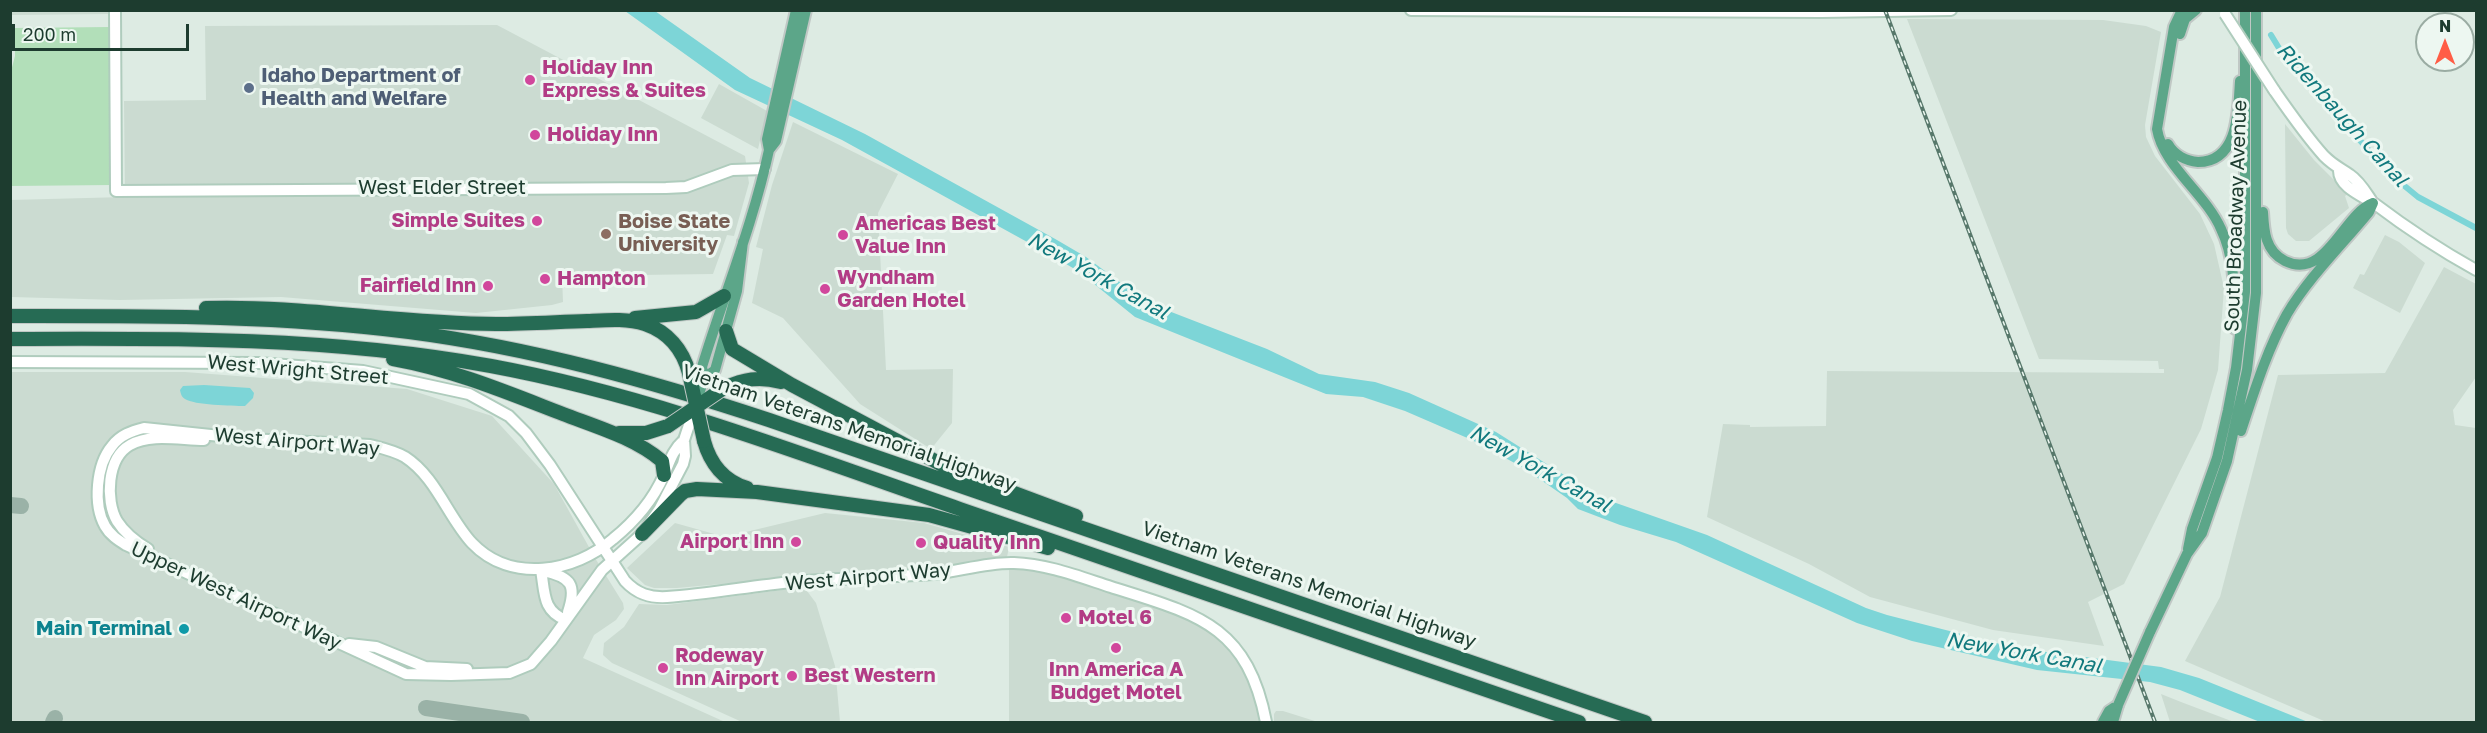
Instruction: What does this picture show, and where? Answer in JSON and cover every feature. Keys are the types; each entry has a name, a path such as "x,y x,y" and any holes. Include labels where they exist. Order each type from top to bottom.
{"highway":[{"path":"93,316 184,309 254,308 495,324 610,320 696,312 724,296"},
{"name":"Vietnam Veterans Memorial Highway","path":"10,316 206,317 330,323 448,338 540,355 630,377 726,406 1645,723"},
{"path":"610,320 635,321 661,332 680,350 689,373 695,406 709,456 721,473 738,485 757,492"},
{"path":"726,331 732,349 792,385 958,473 1096,523 1200,568"},
{"path":"10,339 164,339 349,354 424,365 483,382 611,432 651,452 662,461 664,475"},
{"name":"Vietnam Veterans Memorial Highway","path":"164,339 302,342 407,352 561,380 666,408 1579,723"},
{"path":"611,432 646,434 668,426 695,406 741,380 760,378 792,385"},
{"path":"642,534 685,491 697,489 757,492 952,520 1020,541 1140,571"},
{"path":"1541,686 1658,723"}],"main road":[{"path":"695,406 704,378 702,367 765,169 769,150 767,139 778,112 796,10"},
{"path":"783,89 806,10"},
{"path":"2182,10 2174,27 2157,129 2164,151 2199,194 2221,229 2233,267 2236,368"},
{"path":"2196,10 2185,20 2181,29 2163,129 2174,153 2193,162 2213,159 2221,155 2231,142 2236,122 2246,14"},
{"name":"South Broadway Avenue","path":"2113,723 2118,705 2150,632 2187,554 2202,533 2227,461 2247,370 2256,293 2256,10"},
{"name":"South Broadway Avenue","path":"2187,554 2192,529 2217,458 2236,368 2245,292 2246,14"},
{"path":"2257,167 2264,233 2269,247 2287,262 2298,264 2320,257 2362,207 2373,203"},
{"path":"2227,461 2239,436 2278,332 2288,313 2312,280 2369,213 2373,203"},
{"path":"704,378 715,370 737,291 743,242"},
{"name":"South Broadway Avenue","path":"2103,723 2109,711 2118,705"}],"street":[{"name":"West Elder Street","path":"115,10 116,191 666,188 686,187 732,170 765,169"},
{"path":"1411,10 1925,12 1950,10"},
{"path":"2224,12 2296,123 2339,171 2350,175 2373,203 2425,241 2476,270"},
{"name":"West Wright Street","path":"10,362 259,363 363,371 469,394 509,416 526,433 612,560"},
{"path":"249,439 157,439 142,440 129,445 118,456 112,471 110,489 116,519 134,539 153,552 347,644 376,647 425,667 509,673 531,664 603,570 642,534 659,510 683,464 684,440 695,406"},
{"name":"West Airport Way","path":"151,428 249,439 370,445 404,456 421,470 472,543 503,563 528,570 561,567 583,559 604,546 631,522 650,499 664,475 673,450 684,440"},
{"name":"Upper West Airport Way","path":"151,428 132,431 120,438 104,458 101,469 99,497 101,516 111,534 126,545 406,674 497,673"},
{"name":"West Airport Way","path":"612,560 631,588 647,596 658,598 792,582 941,573 1005,563 1034,565 1173,607 1203,620 1231,643 1240,655 1255,680 1261,696 1266,723"},
{"path":"541,570 563,577 570,583 573,598 566,620 552,614 548,607 541,570"}],"shaded area":[{"path":"11,10 108,10 108,14 10,15"},
{"path":"1907,19 2103,20 2146,26 2161,32 2145,125 2146,137 2155,156 2200,214 2214,244 2224,288 2218,370 2201,429 2124,584 2088,602 2104,646 1993,630 1870,597 1809,564 1707,517 1723,424 1750,425 1750,427 1826,426 1827,371 2164,373 2164,369 2159,369 2158,361 2039,359"},
{"path":"497,25 745,156 749,183 734,236 727,235 713,274 562,276 563,302 476,313 281,297 120,300 11,297 10,200 125,197 124,101 206,100 205,26"},
{"path":"719,84 767,111 758,149 701,118"},
{"path":"793,122 898,174 878,213 886,370 953,369 952,423 931,449 860,404 783,318 752,303 763,249 756,247 772,185"},
{"path":"2285,124 2314,160 2348,194 2345,196 2349,208 2309,241 2296,241 2288,234 2286,228"},
{"path":"2385,235 2399,242 2425,263 2400,313 2353,288 2360,274 2364,275"},
{"path":"2444,267 2476,284 2476,377 2453,410 2455,425 2476,428 2476,722 2324,721 2185,661 2220,597 2278,375 2385,373"},
{"path":"10,372 185,372 407,389 492,416 554,484 623,603 624,609 616,620 594,635 583,658 725,722 11,722"},
{"path":"825,513 924,523 1009,547 1007,557 925,569 877,570 677,588 654,588 645,585 627,568 675,523 725,537"},
{"path":"1009,569 1042,571 1164,610 1202,626 1219,638 1238,660 1249,678 1257,700 1261,722 1009,722"},
{"path":"797,588 807,591 816,603 835,666 840,722 742,722 612,663 603,655 604,643 624,627 639,604 667,605"},
{"path":"2161,694 2181,702 2234,722 2170,722"},
{"path":"1276,711 1283,711 1318,722 1274,722"}],"green space":[{"path":"109,27 112,185 11,186 10,75 15,56 15,28"}],"water":[{"name":"New York Canal","path":"625,11 655,11 750,78 865,134 1057,240 1086,257 1148,303 1267,349 1319,374 1375,382 1409,393 1496,432 1599,497 1707,535 1866,608 1887,615 2016,648 2161,667 2199,678 2308,722 2260,722 2180,690 2150,682 2037,670 1912,641 1857,623 1676,542 1578,509 1567,498 1522,467 1472,440 1405,411 1363,397 1326,394 1135,317 1078,271 1049,254 842,140 735,90"},
{"path":"183,386 250,388 254,393 253,398 245,406 231,406 196,403 181,395 180,390"}],"waterway":[{"name":"Ridenbaugh Canal","path":"2271,35 2282,53 2390,174 2418,197 2476,228"}],"taxiway":[{"path":"10,505 21,506"},
{"path":"426,708 522,722"},
{"path":"53,722 55,718"}],"railway":[{"path":"1885,10 2155,722"}],"place":[{"name":"Holiday Inn Express & Suites","path":"530,80"},
{"name":"Idaho Department of Health and Welfare","path":"249,88"},
{"name":"Holiday Inn","path":"535,135"},
{"name":"Simple Suites","path":"537,221"},
{"name":"Boise State University","path":"606,234"},
{"name":"Americas Best Value Inn","path":"843,235"},
{"name":"Hampton","path":"545,279"},
{"name":"Fairfield Inn","path":"488,286"},
{"name":"Wyndham Garden Hotel","path":"825,289"},
{"name":"Airport Inn","path":"796,542"},
{"name":"Quality Inn","path":"921,543"},
{"name":"Motel 6","path":"1066,618"},
{"name":"Main Terminal","path":"184,629"},
{"name":"Inn America A Budget Motel","path":"1116,648"},
{"name":"Rodeway Inn Airport","path":"663,668"},
{"name":"Best Western","path":"792,676"}]}
